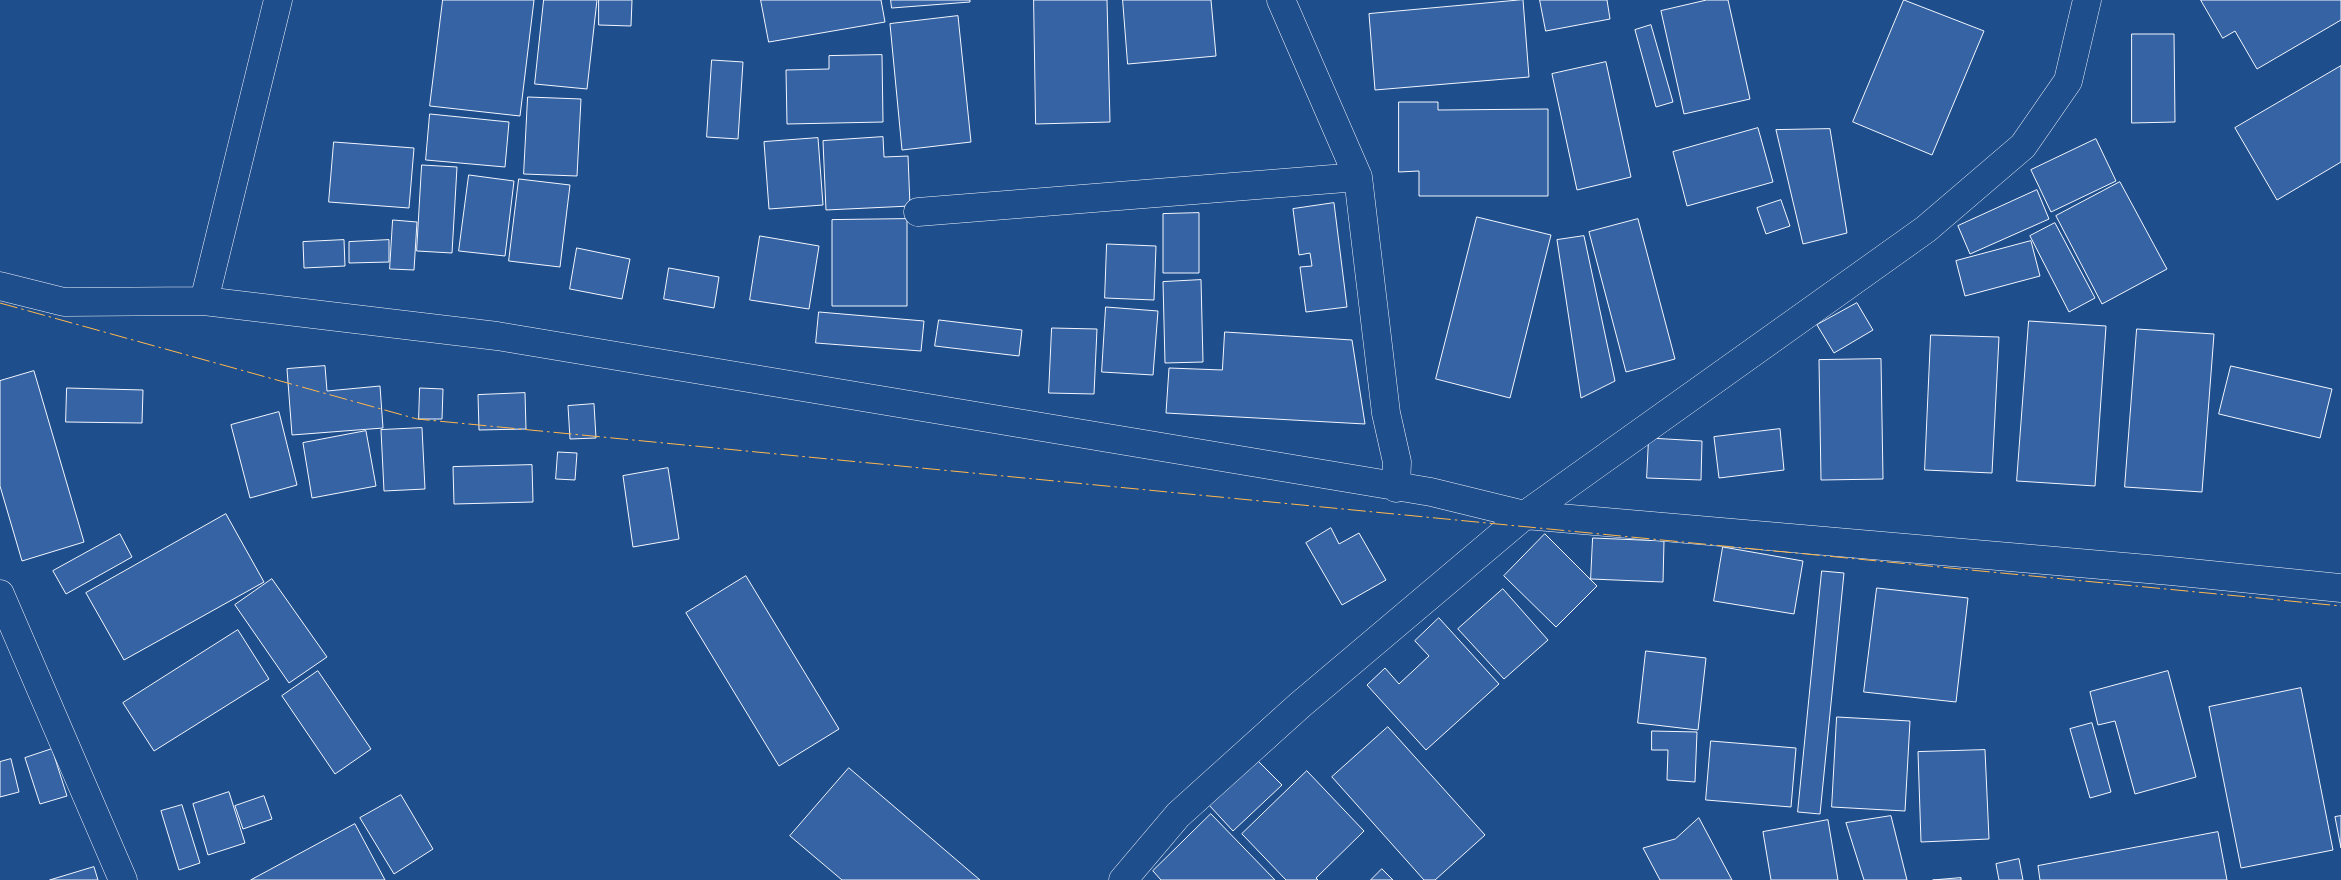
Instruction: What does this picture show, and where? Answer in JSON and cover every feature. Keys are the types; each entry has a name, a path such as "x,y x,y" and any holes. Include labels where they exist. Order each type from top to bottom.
{"street":[{"path":"204,301 278,0"},
{"path":"1281,0 1358,177 1386,413 1397,462 1396,488"},
{"path":"1123,880 1178,815 1300,704 1525,515 1926,229 2022,146 2068,81 2088,0"},
{"path":"918,212 1358,177"},
{"path":"0,286 64,302 204,301 497,336 1396,488 1431,492 1525,515 2171,571 2341,588"},
{"path":"0,594 123,880"}],"building":[{"path":"443,0 534,0 520,116 430,106"},
{"path":"544,0 597,0 587,89 535,84"},
{"path":"599,0 632,0 631,26 599,25"},
{"path":"761,0 881,0 885,22 769,42"},
{"path":"891,0 970,0 970,2 892,8"},
{"path":"1034,0 1107,0 1110,122 1036,124"},
{"path":"1123,0 1211,0 1216,56 1128,64"},
{"path":"1523,0 1529,77 1375,90 1369,14"},
{"path":"1540,0 1607,0 1610,19 1546,31"},
{"path":"1707,0 1728,0 1750,99 1684,114 1661,11"},
{"path":"1904,0 1984,31 1932,155 1853,122"},
{"path":"2201,0 2341,0 2341,20 2257,69 2235,31 2223,38"},
{"path":"958,16 971,142 902,150 890,24"},
{"path":"1651,25 1673,102 1656,107 1635,30"},
{"path":"2132,34 2174,34 2175,122 2132,123"},
{"path":"882,55 883,122 787,124 786,70 829,69 829,56"},
{"path":"712,60 743,62 738,139 707,137"},
{"path":"1606,62 1631,177 1577,190 1552,74"},
{"path":"2341,66 2341,162 2277,200 2235,128"},
{"path":"528,97 581,99 577,176 524,174"},
{"path":"1399,102 1438,102 1438,110 1548,109 1548,196 1419,196 1419,171 1399,172"},
{"path":"430,114 509,122 505,167 426,160"},
{"path":"1758,128 1773,182 1687,206 1673,152"},
{"path":"1830,129 1847,233 1803,244 1776,130"},
{"path":"883,137 884,157 908,156 910,206 826,210 823,141"},
{"path":"818,138 823,205 769,209 764,142"},
{"path":"2096,139 2116,181 2051,212 2031,170"},
{"path":"334,142 414,148 409,208 329,202"},
{"path":"422,165 457,167 452,253 417,251"},
{"path":"469,175 514,181 505,256 459,251"},
{"path":"519,179 570,185 560,267 509,261"},
{"path":"2120,182 2167,269 2102,304 2056,216"},
{"path":"2037,190 2049,219 1970,254 1958,226"},
{"path":"1781,200 1790,226 1766,234 1757,208"},
{"path":"1334,203 1347,307 1306,312 1300,267 1312,266 1310,253 1299,255 1293,209"},
{"path":"1199,213 1199,273 1163,273 1163,214"},
{"path":"1477,217 1551,235 1510,398 1436,379"},
{"path":"907,219 907,306 832,306 832,220"},
{"path":"1638,219 1675,359 1626,372 1589,232"},
{"path":"393,220 417,222 414,270 390,269"},
{"path":"2055,223 2095,298 2069,312 2030,236"},
{"path":"760,236 819,246 809,309 750,300"},
{"path":"1584,236 1615,381 1581,398 1557,240"},
{"path":"344,240 345,266 304,268 303,242"},
{"path":"389,240 389,262 349,263 349,242"},
{"path":"2031,241 2040,276 1965,296 1956,261"},
{"path":"1107,244 1156,246 1154,300 1105,298"},
{"path":"577,248 630,259 622,299 570,289"},
{"path":"669,268 719,277 714,308 664,299"},
{"path":"1201,280 1203,362 1165,363 1163,282"},
{"path":"1857,303 1873,330 1834,353 1817,325"},
{"path":"1106,307 1158,311 1153,375 1102,372"},
{"path":"819,312 924,321 921,351 816,343"},
{"path":"939,320 1022,330 1019,356 935,346"},
{"path":"2029,321 2106,326 2095,486 2017,481"},
{"path":"1052,328 1097,329 1094,394 1049,393"},
{"path":"2137,329 2214,334 2202,492 2125,487"},
{"path":"1225,332 1352,340 1365,424 1166,413 1169,368 1222,370"},
{"path":"1931,335 1999,337 1992,473 1925,470"},
{"path":"1881,359 1883,479 1821,480 1819,360"},
{"path":"325,366 327,391 380,386 383,428 292,435 287,369"},
{"path":"2231,366 2332,389 2320,438 2219,414"},
{"path":"34,371 84,542 22,561 0,486 0,381"},
{"path":"67,388 143,390 142,423 66,422"},
{"path":"420,388 443,389 442,419 419,419"},
{"path":"525,393 526,429 479,430 478,395"},
{"path":"594,404 596,438 570,439 568,406"},
{"path":"279,412 297,485 250,498 231,425"},
{"path":"422,428 425,489 384,491 381,430"},
{"path":"1780,429 1784,470 1719,478 1714,437"},
{"path":"366,431 376,486 312,498 303,443"},
{"path":"1649,438 1702,441 1701,480 1647,478"},
{"path":"558,452 577,453 575,480 556,479"},
{"path":"532,465 533,502 454,504 453,467"},
{"path":"668,468 679,539 633,547 623,476"},
{"path":"226,514 264,582 124,660 86,593"},
{"path":"1331,528 1339,544 1359,533 1386,580 1342,605 1306,543"},
{"path":"120,534 132,557 66,594 53,571"},
{"path":"1545,534 1597,586 1556,627 1504,576"},
{"path":"1593,538 1664,541 1663,582 1591,579"},
{"path":"1723,547 1803,561 1794,614 1714,601"},
{"path":"1822,571 1844,573 1820,814 1798,812"},
{"path":"746,576 839,729 779,766 686,613"},
{"path":"272,579 327,657 289,683 235,605"},
{"path":"1877,588 1968,598 1956,702 1864,692"},
{"path":"1503,589 1548,640 1504,679 1458,629"},
{"path":"1439,618 1499,684 1426,750 1367,685 1385,668 1399,684 1429,656 1415,641"},
{"path":"238,630 269,679 154,751 123,703"},
{"path":"1646,651 1706,658 1698,730 1638,723"},
{"path":"318,671 371,749 335,774 282,696"},
{"path":"2168,671 2196,777 2135,794 2115,721 2098,725 2090,692"},
{"path":"2301,688 2333,850 2241,868 2209,707"},
{"path":"1837,717 1910,721 1905,811 1832,807"},
{"path":"2092,723 2111,792 2090,798 2070,729"},
{"path":"1388,727 1485,835 1435,880 1424,880 1332,777"},
{"path":"1652,731 1697,732 1695,782 1667,780 1668,750 1652,750"},
{"path":"1711,741 1796,748 1791,807 1706,800"},
{"path":"52,749 67,796 40,804 25,758"},
{"path":"1985,750 1989,839 1921,842 1918,752"},
{"path":"11,759 19,792 0,797 0,762"},
{"path":"1257,760 1282,785 1233,831 1209,805"},
{"path":"849,768 980,880 842,880 790,836"},
{"path":"1307,771 1364,831 1316,878 1318,880 1286,880 1242,834"},
{"path":"229,792 245,843 208,855 193,804"},
{"path":"401,795 433,849 394,874 360,818"},
{"path":"264,796 272,819 243,829 235,806"},
{"path":"182,805 200,863 179,870 161,811"},
{"path":"1211,814 1275,880 1161,880 1153,871"},
{"path":"1891,816 1907,880 1864,880 1846,823"},
{"path":"2341,816 2341,848 2335,817"},
{"path":"1699,818 1732,880 1660,880 1643,848 1675,839"},
{"path":"1828,820 1838,880 1771,880 1763,832"},
{"path":"355,824 385,880 251,880"},
{"path":"2218,832 2227,880 2040,880 2038,866"},
{"path":"2019,859 2023,880 1999,880 1996,864"},
{"path":"94,867 98,880 50,880"},
{"path":"1382,869 1393,880 1371,880"},
{"path":"1961,878 1961,880 1933,880"}],"power":[{"path":"0,303 417,419 2341,606"}]}
